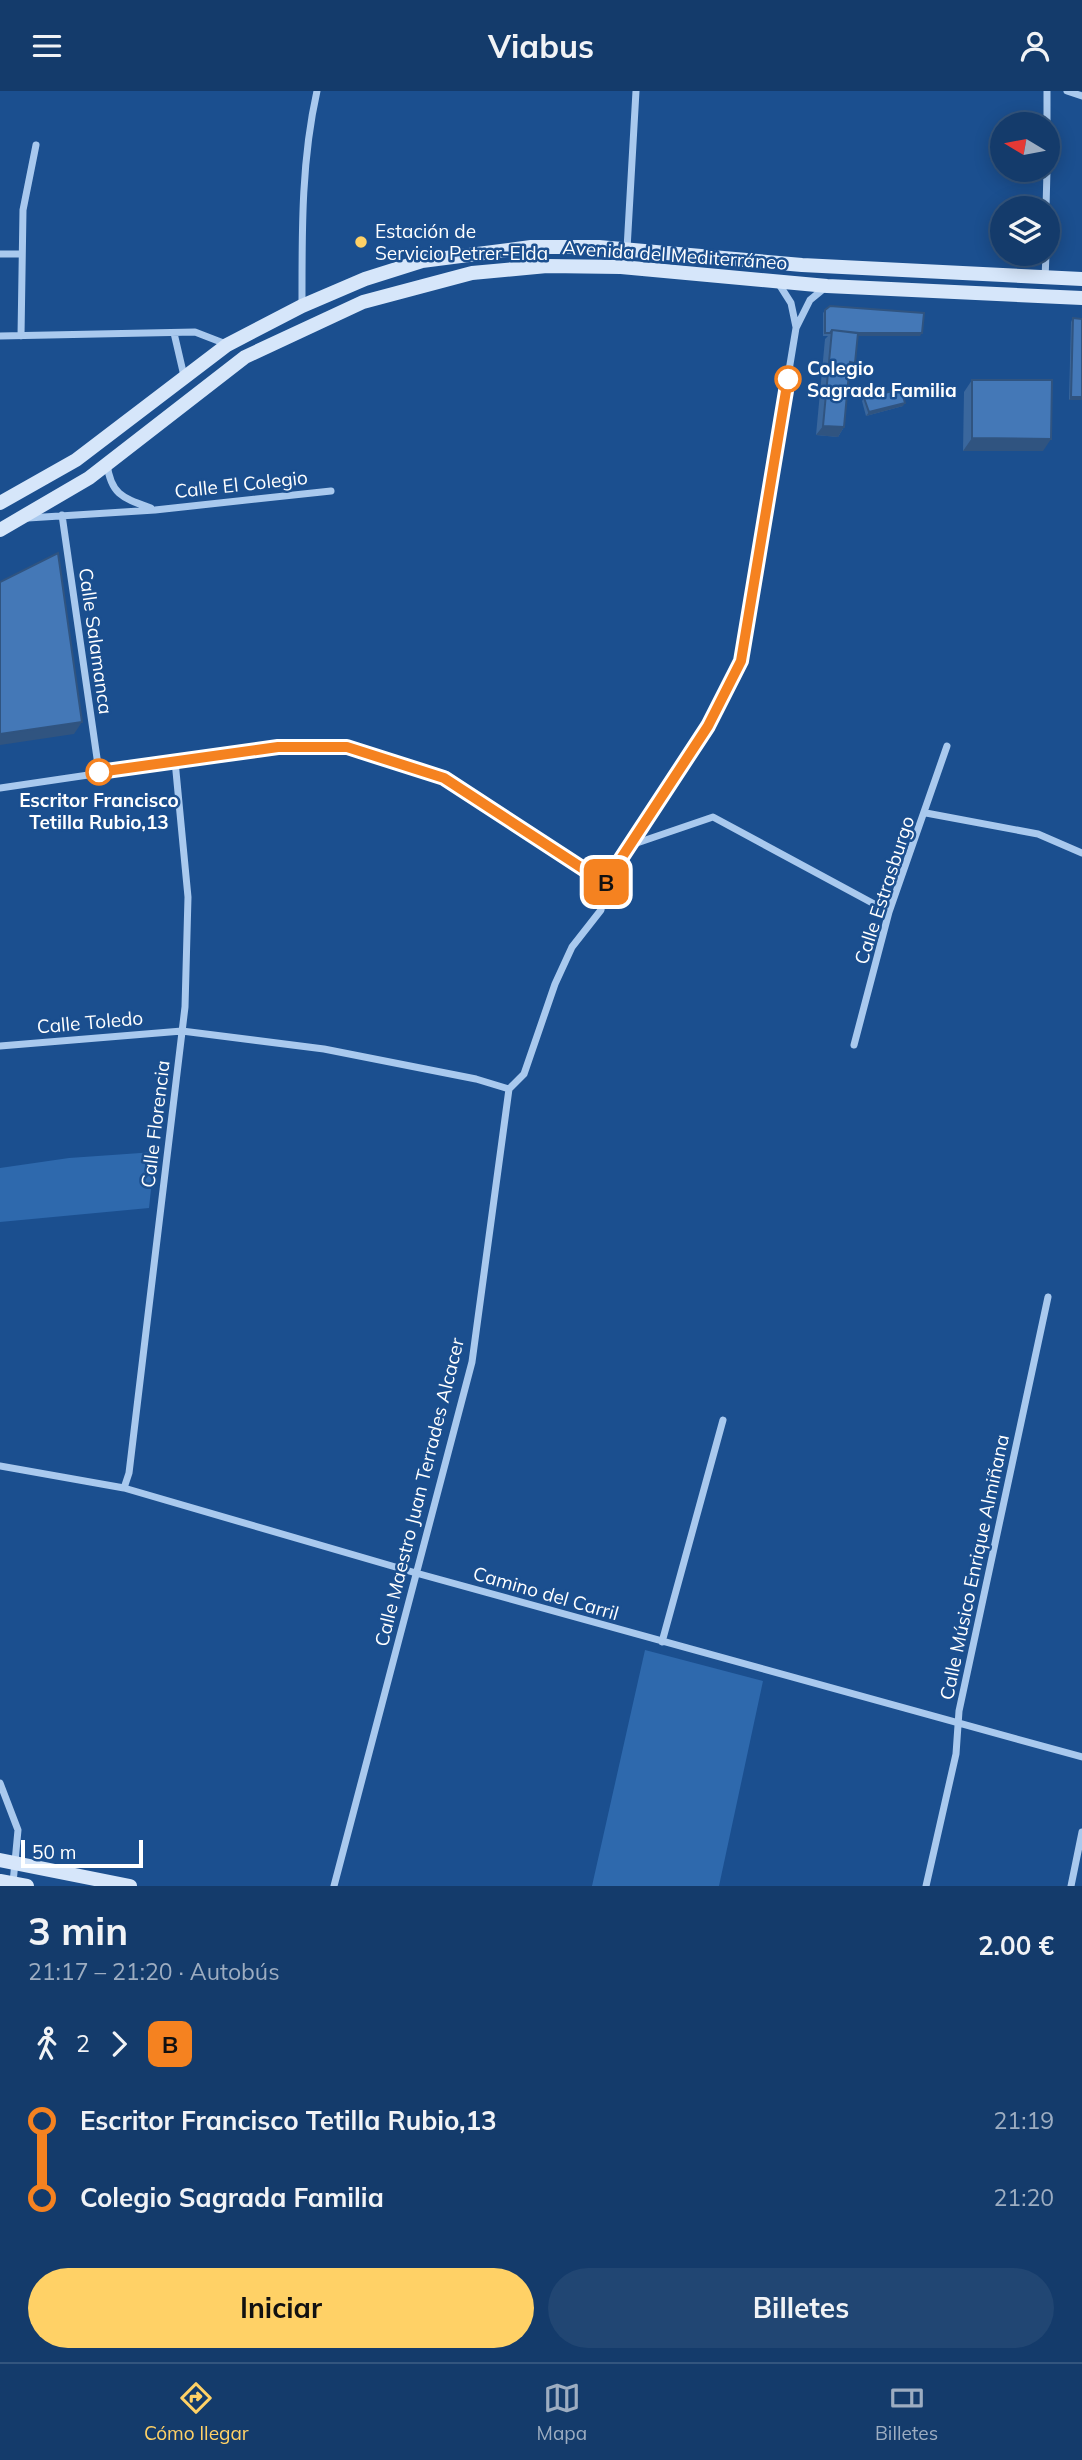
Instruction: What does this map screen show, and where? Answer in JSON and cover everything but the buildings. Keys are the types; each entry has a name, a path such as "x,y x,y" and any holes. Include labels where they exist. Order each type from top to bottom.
{"street":[{"path":"302,306 302,204 310,121 317,91"},
{"path":"627,249 636,91"},
{"path":"1047,91 1047,112"},
{"path":"1068,91 1082,96"},
{"path":"22,336 23,210 36,145"},
{"name":"Avenida del Mediterráneo","path":"0,503 76,460 165,395 227,345 302,306 365,279 456,255 531,247 627,249 802,265 1082,279"},
{"path":"0,254 22,254"},
{"name":"Avenida del Mediterráneo","path":"0,530 107,464 245,358 363,302 472,273 547,266 621,267 827,286 1082,298"},
{"path":"1045,266 1045,278"},
{"name":"Calle Maestro Juan Terrades Alcacer","path":"777,281 791,303 796,328"},
{"name":"Calle Maestro Juan Terrades Alcacer","path":"334,1886 472,1362 509,1089 524,1074 555,984 572,947 601,910 605,883 708,726 741,661 796,328 810,300 827,286"},
{"path":"0,336 195,332 227,345"},
{"path":"174,333 184,377"},
{"name":"Calle El Colegio","path":"107,464 110,481 121,496 155,510"},
{"name":"Calle El Colegio","path":"18,519 155,510 331,491"},
{"name":"Calle Salamanca","path":"62,515 99,772"},
{"name":"Calle Estrasburgo","path":"854,1045 889,912 926,813 947,746"},
{"path":"0,788 278,747 347,747 444,778 605,883"},
{"name":"Calle Florencia","path":"124,1488 132,1445 182,1031 188,897 175,761"},
{"path":"926,813 1038,834 1082,853"},
{"path":"630,845 713,817 889,912"},
{"name":"Calle Toledo","path":"0,1046 182,1031 324,1049 476,1079 509,1089"},
{"name":"Calle Músico Enrique Almiñana","path":"926,1886 960,1724 958,1711 1048,1297"},
{"path":"663,1641 723,1420"},
{"name":"Camino del Carril","path":"0,1466 124,1488 416,1573 1082,1757"},
{"path":"0,1783 18,1830 13,1883"},
{"path":"1071,1886 1082,1832"},
{"path":"0,1860 130,1886"}],"shaded area":[{"path":"155,1152 149,1208 0,1222 0,1168 69,1158"},
{"path":"645,1650 763,1681 719,1886 592,1886"}],"bus line":[{"name":"B","path":"99,772 278,747 347,747 444,778 605,883 708,726 741,661 788,379"}],"place":[{"name":"Estación de Servicio Petrer-Elda","path":"361,242"},
{"name":"Colegio Sagrada Familia","path":"788,379"},
{"name":"Escritor Francisco Tetilla Rubio,13","path":"99,772"}]}
